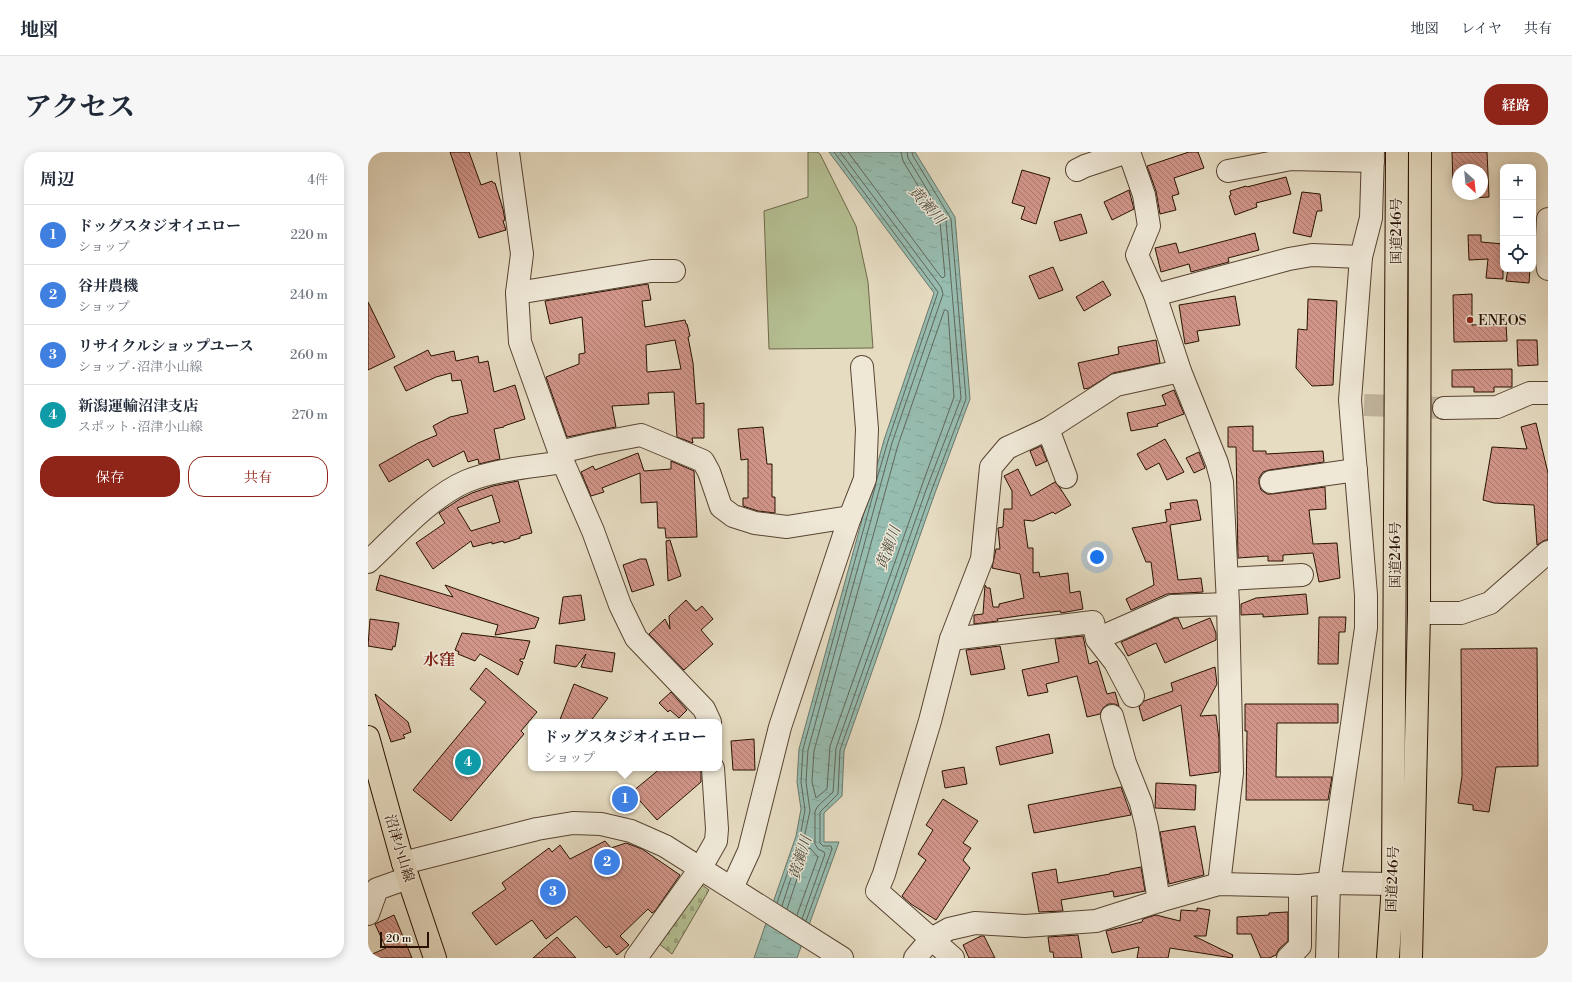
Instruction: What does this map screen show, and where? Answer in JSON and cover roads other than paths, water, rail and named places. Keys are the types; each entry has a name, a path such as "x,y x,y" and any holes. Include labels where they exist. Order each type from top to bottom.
{"main road":[{"name":"国道246号","path":"1388,958 1393,884 1397,152"},
{"name":"国道246号","path":"1411,958 1419,613 1420,152"},
{"name":"沼津小山線","path":"369,747 405,870 435,958"}],"street":[{"path":"508,152 522,254 517,292 520,342 562,457 593,531 620,605 636,638 704,709 709,719"},
{"path":"1077,170 1128,152 1144,195 1148,226 1137,255 1155,295 1180,371 1218,463 1227,579 1232,773 1219,884"},
{"path":"1228,171 1291,159 1373,157 1371,218 1375,268 1364,405 1376,586 1366,595"},
{"path":"1327,958 1329,883 1366,628 1366,595 1350,400 1361,256 1371,218"},
{"path":"1548,219 1546,255 1548,269"},
{"path":"1155,295 1289,259 1312,255 1361,256"},
{"path":"517,292 651,271 674,271"},
{"path":"735,890 749,851 780,727 850,517 865,479 867,430 862,367"},
{"path":"953,958 877,891 884,874 930,721 951,639 982,559 991,466 1007,448 1048,430 1116,384 1180,371"},
{"path":"1444,408 1497,407 1530,393 1548,393"},
{"path":"1048,430 1066,477"},
{"path":"368,562 438,498 466,481 487,474 562,457 593,444 641,435 703,460 709,472 721,507 733,516 755,524 787,527 850,517"},
{"path":"1271,482 1356,470"},
{"path":"1419,613 1461,613 1490,603 1548,552"},
{"path":"1227,579 1302,575"},
{"path":"1096,639 1172,606 1228,604"},
{"path":"951,639 1093,622 1096,639 1115,662 1133,696"},
{"path":"1112,716 1125,762 1141,803 1147,828 1159,901"},
{"path":"636,958 700,869 716,842 717,829 713,771"},
{"path":"368,914 377,889 405,870 537,829 573,823 601,824 632,831 666,846 842,958"},
{"path":"915,958 930,939 949,929 975,923 1025,926 1096,921 1219,884 1300,886 1329,883 1393,884"},
{"path":"1288,958 1300,946 1300,886"}],"water":[{"name":"黄瀬川","path":"829,152 915,152 955,217 970,399 935,493 844,751 842,796 824,813 824,842 839,842 797,958 754,958 796,836 801,809 797,782 799,749 884,440 934,293"}],"tunnel":[{"path":"1364,405 1444,408"}],"place":[{"name":"ENEOS","path":"1470,320"},
{"name":"新潟運輸沼津支店","path":"468,762"},
{"name":"ドッグスタジオイエロー","path":"625,799"},
{"name":"谷井農機","path":"607,862"},
{"name":"リサイクルショップユース","path":"553,892"}],"district":[{"name":"水窪","path":"439,659"}]}
